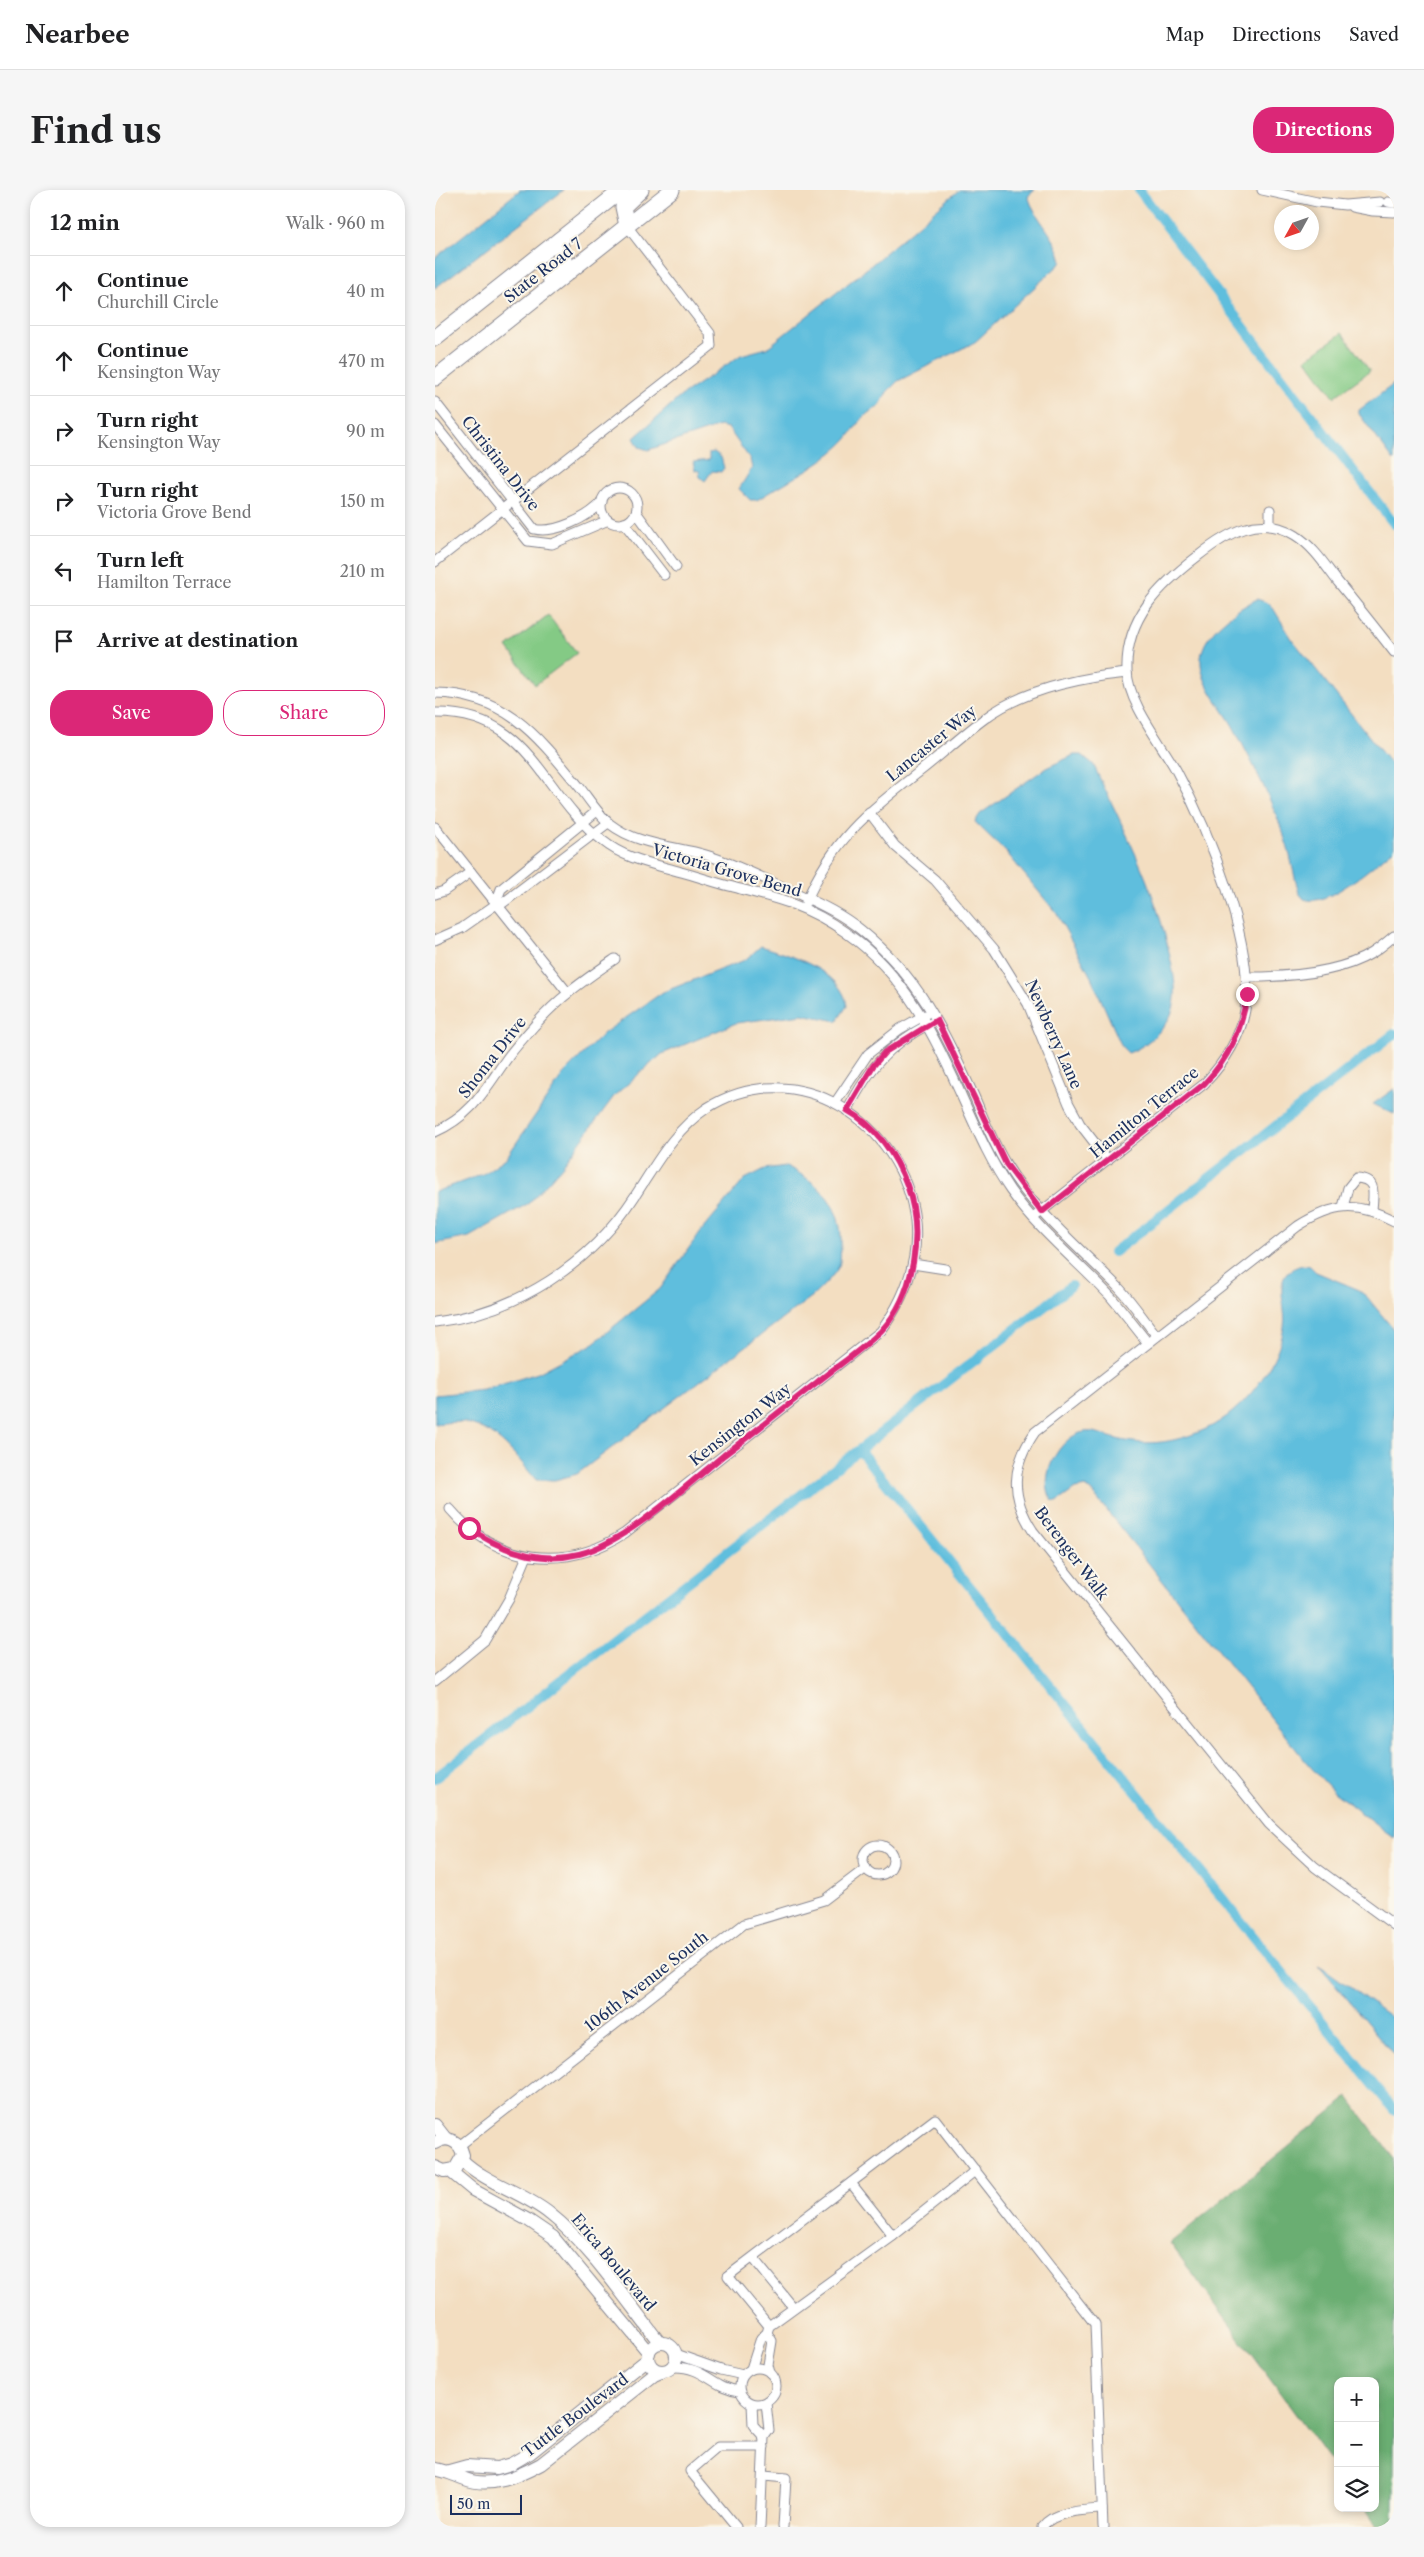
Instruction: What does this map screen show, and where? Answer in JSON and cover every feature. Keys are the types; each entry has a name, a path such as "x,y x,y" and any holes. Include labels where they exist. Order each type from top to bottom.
{"main road":[{"name":"State Road 7","path":"435,338 622,190"},
{"path":"627,226 623,207 641,190"},
{"name":"State Road 7","path":"435,378 672,190"},
{"path":"516,314 535,290 560,269 565,259 559,240"}],"street":[{"path":"1262,190 1373,211 1394,212"},
{"path":"1345,205 1387,202"},
{"path":"435,562 711,346 710,333 627,226"},
{"name":"Christina Drive","path":"435,402 534,529 551,530 589,513 602,502"},
{"name":"Christina Drive","path":"435,425 501,510 528,541 539,544 552,544 606,520"},
{"path":"622,488 630,490 635,496 636,512 624,523 617,524 606,520 600,509 602,502 613,490 622,488"},
{"path":"1270,510 1270,526"},
{"path":"636,512 676,567"},
{"path":"624,523 664,575"},
{"path":"1127,673 1128,657 1136,627 1142,612 1161,586 1221,538 1232,531 1245,527 1270,526 1294,534 1314,550 1394,652"},
{"name":"Lancaster Way","path":"805,907 831,854 842,838 869,812 985,718 1029,695 1069,682 1127,673"},
{"name":"Hamilton Terrace","path":"1033,1218 1204,1084 1216,1072 1226,1058 1241,1028 1247,994 1247,978 1231,906 1207,836 1176,770 1139,707 1127,673"},
{"name":"Victoria Grove Bend","path":"435,693 469,696 512,716 542,741 608,823 625,834 646,842 681,849 744,868 829,908 859,929 885,952 919,989 932,1011 1006,1164 1042,1212 1121,1291 1157,1336"},
{"name":"Victoria Grove Bend","path":"435,714 447,713 480,720 515,740 527,751 583,822 594,834 617,852 634,859 781,898 805,907 847,933 868,951 903,988 939,1046 984,1147 1010,1191 1033,1218 1111,1298 1148,1343"},
{"path":"495,905 499,891 597,811"},
{"name":"Newberry Lane","path":"869,812 895,846 935,880 994,949 1028,1004 1069,1104 1080,1124 1108,1160"},
{"path":"435,940 462,928 495,905 503,903 608,823"},
{"path":"435,827 495,905 568,993"},
{"path":"435,894 444,891 471,872"},
{"path":"1247,978 1298,975 1323,970 1371,954 1394,936"},
{"name":"Shoma Drive","path":"435,1132 452,1124 472,1108 492,1083 508,1057 537,1023 568,993 615,959"},
{"path":"847,1110 873,1066 885,1052 924,1021 932,1011"},
{"path":"835,1104 868,1054 900,1029 924,1021 937,1020"},
{"name":"Kensington Way","path":"435,1322 469,1316 495,1308 542,1286 571,1266 603,1237 620,1217 648,1172 681,1130 708,1108 739,1094 774,1088 808,1092 847,1110 863,1121 883,1141 902,1173 913,1208 915,1236 913,1264 901,1299 881,1331 625,1533 603,1546 578,1555 553,1558 527,1556 483,1537 450,1509"},
{"path":"1343,1207 1351,1183 1356,1178 1365,1179 1371,1183 1373,1190 1371,1210"},
{"name":"Berenger Walk","path":"1394,1221 1371,1210 1343,1207 1317,1214 1297,1226 1035,1432 1020,1457 1016,1473 1016,1490 1025,1518 1269,1824 1315,1867 1394,1925"},
{"path":"913,1264 945,1270"},
{"path":"435,1681 485,1640 509,1599 527,1556"},
{"name":"106th Avenue South","path":"459,2146 744,1924 825,1900 866,1868"},
{"path":"976,2170 893,2236 793,2307 768,2330 761,2338 747,2372 740,2380 740,2391 747,2401 752,2404 766,2402 773,2396 776,2384 768,2365 773,2342 768,2330 729,2276 935,2119 976,2170 1095,2324 1103,2527"},
{"path":"435,2125 441,2141 459,2146 462,2160 455,2169 450,2171 435,2167"},
{"name":"Erica Boulevard","path":"462,2160 473,2171 548,2212 568,2228 660,2343"},
{"name":"Erica Boulevard","path":"450,2171 473,2190 528,2220 553,2237 648,2356"},
{"path":"851,2183 893,2236"},
{"path":"753,2258 793,2307"},
{"path":"740,2391 725,2388 693,2369 653,2368 648,2356 653,2346 660,2343 670,2345 677,2354 721,2370 747,2372 759,2368 770,2373"},
{"path":"667,2369 676,2362 677,2354"},
{"name":"Tuttle Boulevard","path":"449,2471 467,2466 497,2468 518,2460 566,2426 648,2356"},
{"name":"Tuttle Boulevard","path":"435,2469 449,2471 466,2480 484,2483 520,2475 541,2464 654,2375 667,2369"},
{"path":"760,2527 764,2476 764,2437 769,2430 766,2402"},
{"path":"752,2404 753,2425 764,2437"},
{"path":"736,2527 689,2471 718,2447 764,2447"},
{"path":"764,2476 786,2478 783,2527"},
{"path":"1042,2527 1047,2520 1062,2515 1102,2510"}],"green space":[{"path":"1342,333 1370,371 1334,397 1306,359"},
{"path":"548,615 577,653 535,685 507,647"},
{"path":"1348,2097 1394,2159 1394,2518 1382,2527 1378,2527 1368,2512 1379,2512 1379,2377 1334,2377 1334,2467 1170,2243"}],"water":[{"path":"520,190 564,190 435,288 435,258"},
{"path":"959,190 1035,190 1028,196 1031,205 1056,245 1062,262 975,342 898,381 887,392 879,407 868,413 846,440 832,453 757,500 750,500 739,489 752,468 750,459 728,428 720,426 648,450 639,447 634,438 681,396 741,355 767,348 870,266"},
{"path":"1394,384 1394,461 1359,414 1359,410"},
{"path":"714,452 721,457 724,468 721,472 712,471 705,481 700,477 699,471 695,470 693,462 709,460 709,453"},
{"path":"1257,599 1268,603 1273,608 1292,639 1394,768 1394,849 1351,883 1325,897 1314,900 1304,899 1299,893 1287,845 1270,801 1235,730 1213,696 1201,668 1203,648 1214,631 1240,609"},
{"path":"1074,755 1082,755 1093,764 1126,833 1155,903 1163,927 1174,974 1174,1005 1165,1025 1141,1047 1128,1053 1122,1047 1091,977 1057,914 1007,853 975,822 980,814 1046,768"},
{"path":"761,946 786,954 813,966 836,983 843,994 847,1006 837,1021 802,1014 736,1023 662,1054 615,1095 563,1165 529,1203 469,1237 435,1244 435,1192 483,1174 506,1158 565,1072 604,1033 663,992 745,960"},
{"path":"1394,1089 1394,1114 1373,1104"},
{"path":"786,1166 819,1188 833,1208 841,1232 840,1262 837,1270 814,1295 577,1474 555,1480 536,1480 505,1445 488,1431 462,1422 435,1424 435,1395 484,1390 538,1373 591,1345 660,1289 701,1231 745,1179 765,1169"},
{"path":"1303,1265 1310,1266 1316,1272 1357,1289 1367,1297 1394,1330 1394,1838 1334,1792 1307,1763 1092,1492 1086,1487 1075,1489 1057,1502 1053,1501 1048,1492 1047,1482 1053,1460 1066,1442 1075,1435 1088,1432 1140,1443 1163,1442 1206,1429 1233,1411 1257,1386 1274,1357 1285,1321 1282,1283 1292,1269"},
{"path":"1319,1965 1394,2019 1394,2055"}],"waterway":[{"path":"1139,190 1394,524"},
{"path":"1114,1252 1394,1034"},
{"path":"435,1778 1071,1286"},
{"path":"860,1451 1394,2110"}],"route":[{"path":"469,1528 497,1545 527,1556 562,1557 595,1550 625,1533 881,1331 901,1299 913,1264 915,1246 913,1208 909,1190 902,1173 883,1141 856,1115 847,1110 873,1066 885,1052 937,1020 1006,1164 1019,1184 1042,1212 1204,1084 1216,1072 1234,1044 1241,1028 1247,994"}]}
